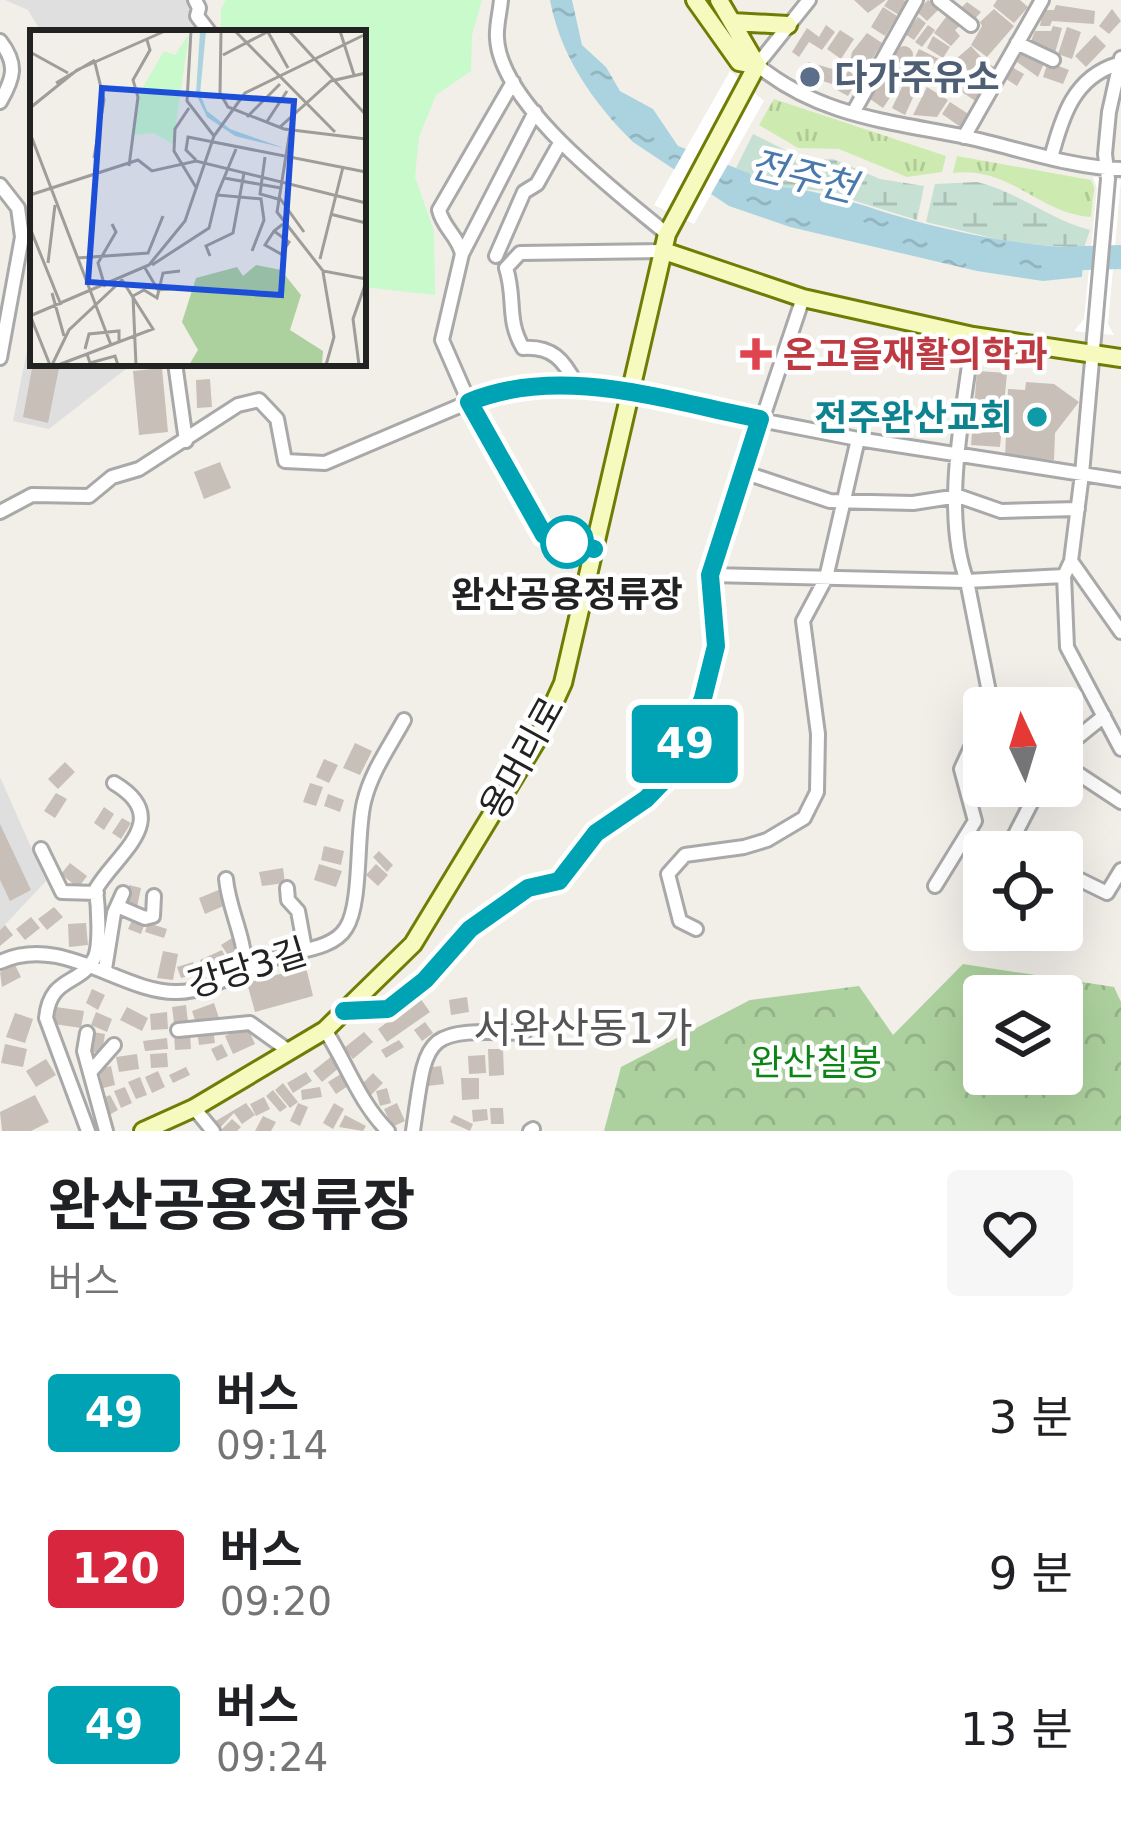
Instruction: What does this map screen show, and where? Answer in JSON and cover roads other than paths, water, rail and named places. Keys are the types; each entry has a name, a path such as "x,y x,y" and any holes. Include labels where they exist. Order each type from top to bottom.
{"street":[{"path":"195,0 196,16 207,30"},
{"path":"501,0 496,41 513,82 560,143 665,242 803,298 974,336 1121,358"},
{"path":"695,0 739,62 758,65"},
{"path":"718,0 758,65 801,97 853,113 1110,168"},
{"path":"758,65 809,0"},
{"path":"939,0 971,25"},
{"path":"964,136 1042,0"},
{"path":"853,113 913,4"},
{"path":"732,22 788,26"},
{"path":"0,41 11,55 15,72 0,102"},
{"path":"1017,43 1053,60"},
{"path":"1051,158 1076,92 1094,71 1119,61 1082,474 1071,561 1064,576 1067,647 1121,749"},
{"name":"용머리로","path":"143,1131 194,1108 325,1030 413,944 537,740 563,683 665,242 675,215 758,65"},
{"path":"462,254 459,240 442,222 439,211 513,82"},
{"path":"535,112 462,254 442,340 469,402 544,535 594,549"},
{"path":"496,256 524,192 537,184 560,143"},
{"path":"1110,168 1121,152"},
{"path":"0,185 18,208 22,237 0,358"},
{"path":"576,384 564,361 542,347 524,348 512,328 506,268 520,253 665,242"},
{"path":"344,1011 388,1009 425,980 470,929 528,888 559,881 596,833 646,799 676,768 703,698 716,646 710,575 803,298"},
{"path":"974,336 958,454 957,555 967,581 989,687"},
{"path":"176,366 186,441"},
{"path":"0,512 32,495 88,496 112,477 139,469 186,441 238,405 259,400 277,419 285,461 325,463 469,402 524,388 576,384 858,439 1121,480"},
{"path":"696,929 680,921 668,874 676,864 685,855 767,840 804,818 817,792 818,734 803,621 826,578 858,439"},
{"path":"743,472 830,501 913,503 958,496 1000,512 1078,509"},
{"path":"1071,561 1121,632"},
{"path":"710,575 967,581 1064,576"},
{"path":"1083,733 1104,716"},
{"name":"강당3길","path":"0,962 46,956 177,992 336,941 350,925 364,802 377,766 404,719"},
{"path":"1083,778 1121,802"},
{"path":"99,967 97,893 104,875 118,864 139,831 137,804 130,793 114,784"},
{"path":"935,886 975,821 972,807"},
{"path":"40,850 62,892 97,893"},
{"path":"1083,881 1107,893 1121,869"},
{"path":"226,879 245,949 245,968"},
{"path":"287,888 298,911 305,949"},
{"path":"99,967 120,900 145,918 153,916 154,896"},
{"path":"88,1131 46,1018 48,1000 64,980 99,967"},
{"path":"178,1030 250,1023 289,1051"},
{"path":"325,1030 348,1065 363,1101 388,1131"},
{"path":"413,1131 422,1062 435,1040 448,1033 471,1031 524,1033"},
{"path":"87,1033 84,1051 106,1131"},
{"path":"92,1070 114,1045"},
{"path":"194,1108 197,1131"},
{"path":"194,1108 213,1131"}],"water":[{"path":"550,0 572,0 582,45 606,67 620,91 653,109 678,146 749,173 759,185 828,195 988,238 1084,248 1082,277 1043,281 977,271 790,227 729,206 633,142 605,111 570,59"}],"waterway":[{"name":"전주천","path":"1051,259 1121,257"}],"place":[{"name":"다가주유소","path":"810,77"},
{"name":"온고을재활의학과","path":"756,354"},
{"name":"전주완산교회","path":"1037,417"},
{"name":"완산공용정류장","path":"567,542"}],"district":[{"name":"서완산동1가","path":"583,1028"}],"park label":[{"name":"완산칠봉","path":"816,1062"}]}
